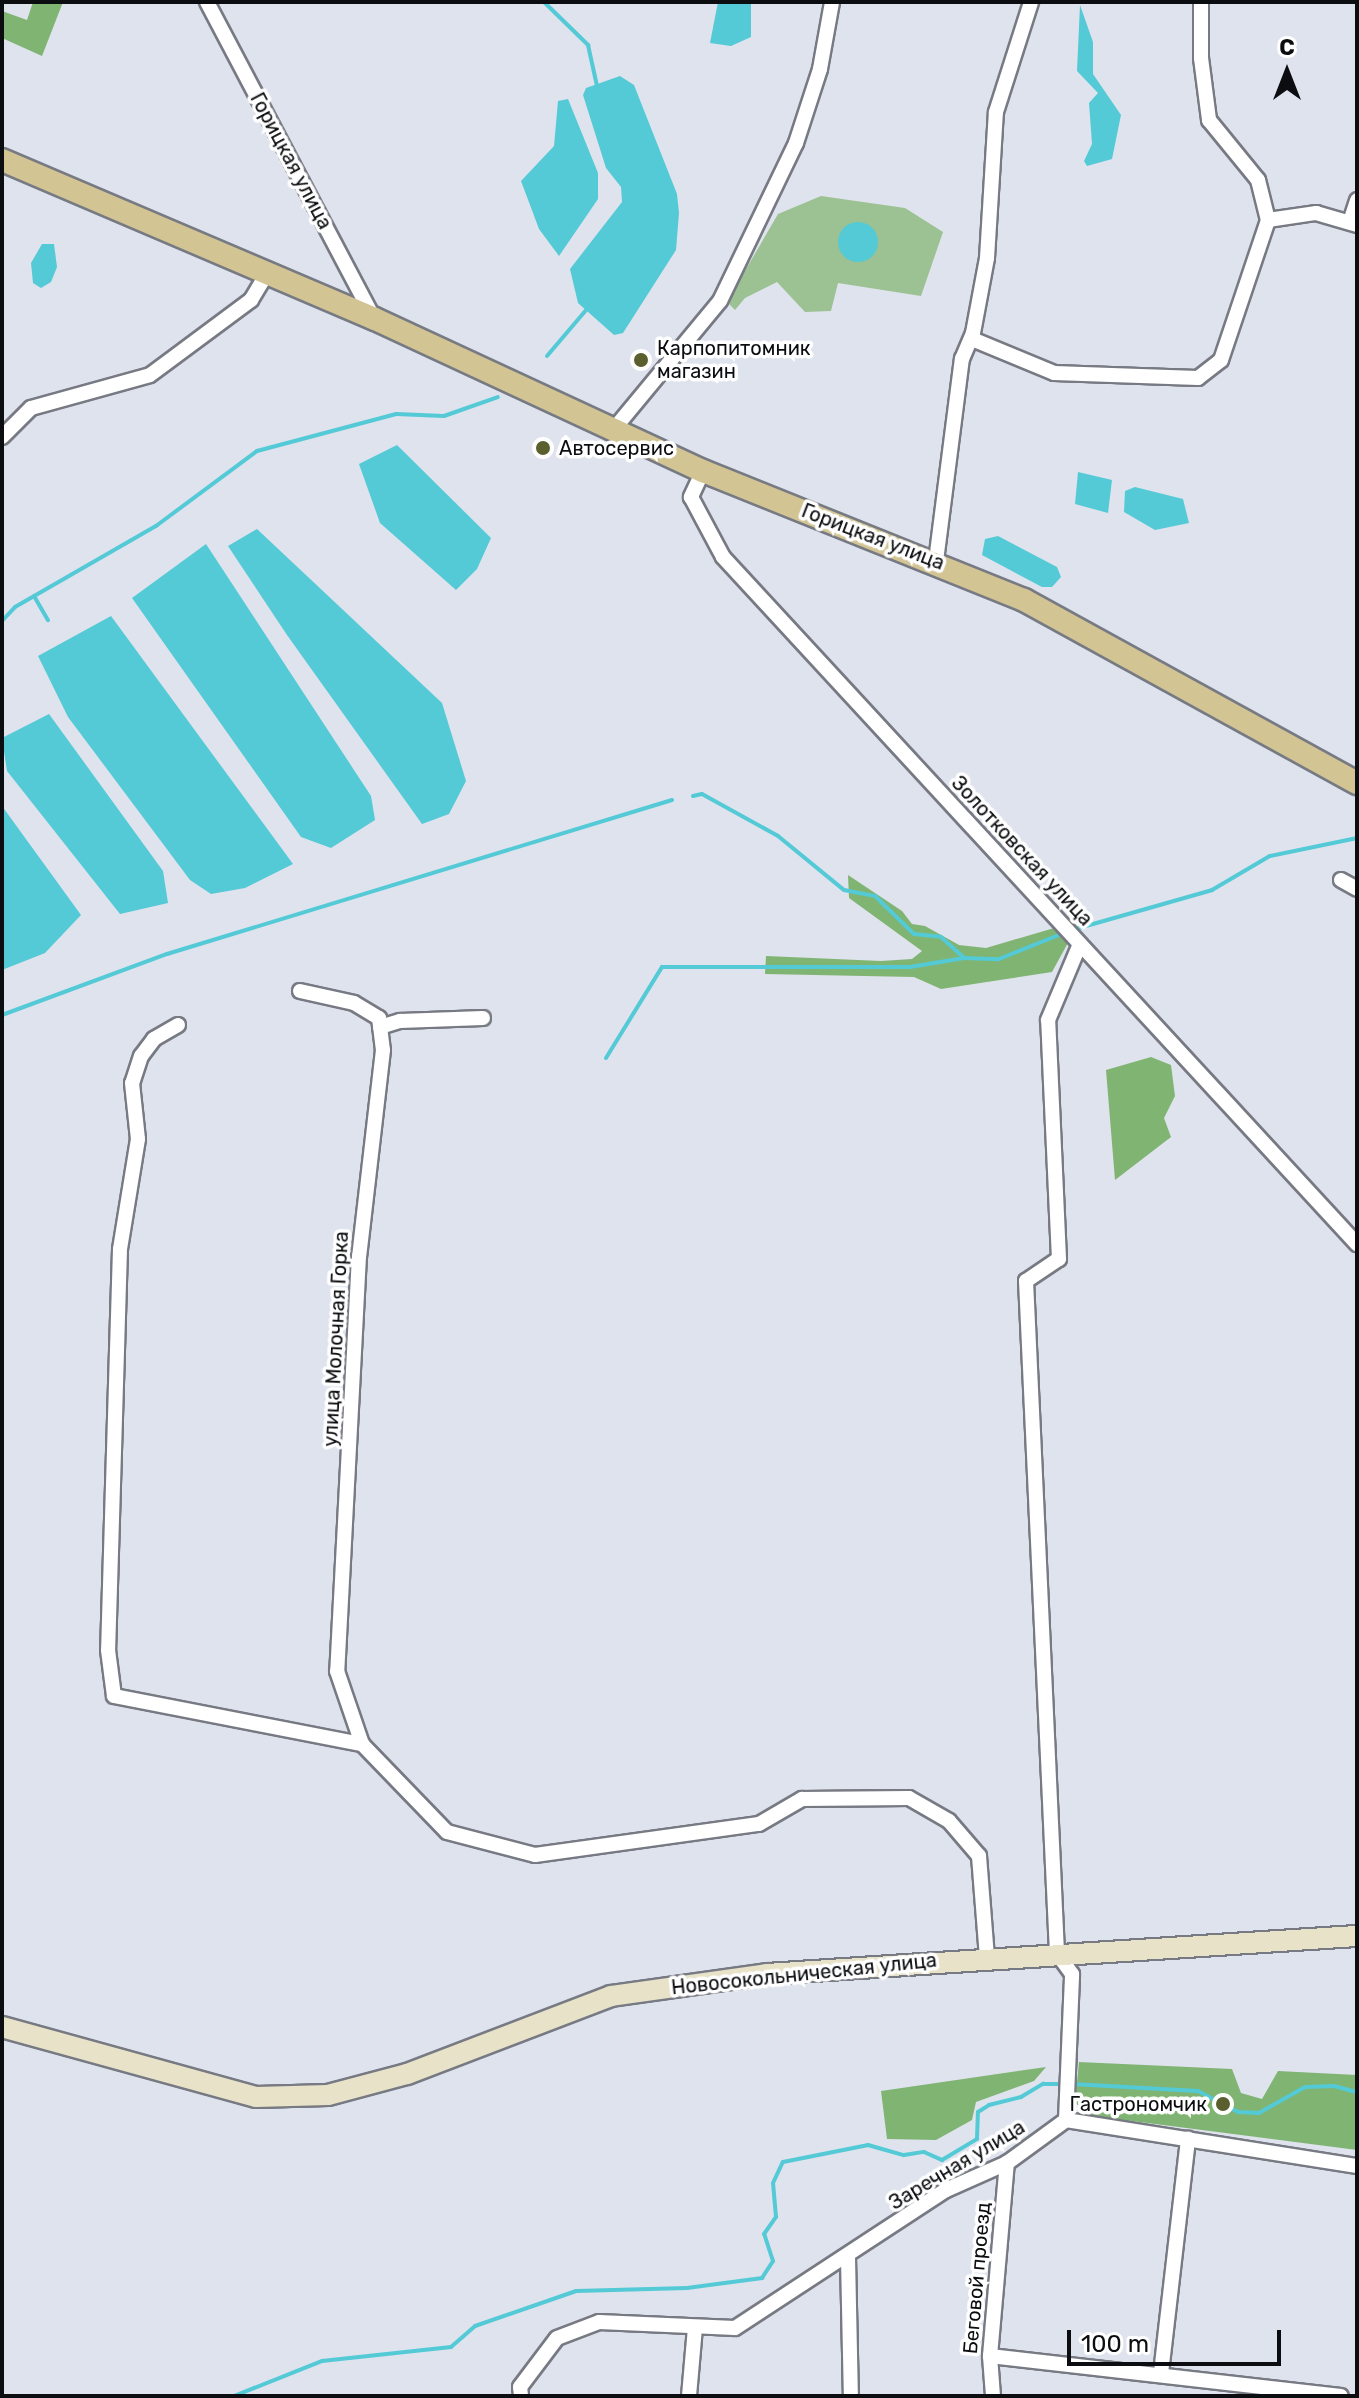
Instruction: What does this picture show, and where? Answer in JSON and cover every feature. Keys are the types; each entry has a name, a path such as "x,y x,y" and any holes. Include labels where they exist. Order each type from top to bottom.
{"main road":[{"name":"Горицкая улица","path":"2,160 375,319 703,471 936,561 1024,600 1357,783"},
{"name":"Новосокольническая улица","path":"2,2027 256,2097 328,2095 407,2074 611,1996 767,1974 987,1957 1357,1936"}],"street":[{"name":"Горицкая улица","path":"207,2 375,319"},
{"path":"614,429 720,301 796,143 820,69 832,2"},
{"path":"936,561 962,359 972,339 987,258 996,112 1031,2"},
{"path":"972,339 1054,373 1198,378 1221,360 1239,321 1268,220 1258,180 1209,120 1201,58 1201,2"},
{"path":"1268,220 1316,213 1353,224 1357,200"},
{"path":"2,437 31,408 150,375 251,300 266,275"},
{"name":"Золотковская улица","path":"703,471 691,497 723,557 1066,924 1078,941 1357,1244"},
{"path":"1341,880 1357,889"},
{"path":"1078,941 1048,1020 1059,1259 1026,1281 1057,1953 1072,1974 1066,2120 1357,2166"},
{"path":"300,991 354,1003 379,1018 380,1027 400,1021 483,1018"},
{"path":"178,1025 154,1039 141,1056 132,1083 138,1139 119,1263 108,1650 114,1696 362,1744 447,1832 535,1855 759,1824 802,1799 909,1798 949,1821 979,1856 987,1957"},
{"name":"улица Молочная Горка","path":"362,1744 337,1671 359,1256 383,1050 380,1027"},
{"name":"Заречная улица","path":"521,2396 520,2387 557,2338 599,2322 735,2328 848,2258 946,2190 1007,2163 1066,2120"},
{"path":"1161,2373 1188,2139"},
{"name":"Беговой проезд","path":"993,2396 990,2356 1007,2163"},
{"path":"848,2258 851,2396"},
{"path":"689,2396 695,2327"},
{"path":"990,2356 1161,2373 1341,2396"}],"green space":[{"path":"33,2 63,2 42,56 2,38 2,11 27,20"},
{"path":"821,196 905,208 943,232 921,296 838,283 831,311 805,312 777,282 745,298 735,310 727,302 778,214"},
{"path":"848,875 902,911 912,924 925,926 959,945 986,948 1061,926 1069,941 1052,972 941,989 914,977 765,974 766,956 881,961 912,959 922,951 849,898"},
{"path":"1151,1057 1171,1065 1175,1096 1164,1118 1171,1137 1115,1180 1106,1070"},
{"path":"1079,2062 1232,2069 1241,2093 1262,2099 1278,2071 1357,2075 1357,2150 1093,2116 1075,2103"},
{"path":"1046,2067 1034,2081 976,2102 972,2120 936,2140 887,2139 881,2091"}],"water":[{"path":"718,2 751,4 751,37 731,46 710,43"},
{"path":"1080,5 1093,42 1093,74 1121,115 1112,159 1087,166 1084,161 1092,144 1089,103 1098,93 1077,71"},
{"path":"620,76 634,85 677,194 679,213 676,250 623,333 614,335 578,303 570,269 622,202 621,187 606,168 583,95 586,88"},
{"path":"568,99 598,173 598,199 559,256 539,229 521,181 554,146 558,101"},
{"path":"858,222 872,228 878,242 872,256 858,262 844,256 838,242 844,228"},
{"path":"42,244 54,244 57,267 51,282 41,288 33,283 31,263"},
{"path":"397,445 491,538 477,569 456,590 380,523 359,464"},
{"path":"1078,472 1112,480 1108,513 1075,504"},
{"path":"1135,487 1183,499 1189,523 1155,530 1124,512 1125,491"},
{"path":"257,529 442,703 466,781 449,814 422,824 287,635 228,546"},
{"path":"998,536 1057,567 1061,577 1052,587 1042,587 982,555 985,539"},
{"path":"206,544 371,796 375,820 331,848 301,837 132,598"},
{"path":"111,616 293,864 245,888 211,894 190,880 68,717 38,656"},
{"path":"49,714 163,871 168,903 120,914 7,771 2,738"},
{"path":"2,806 81,915 45,953 2,970"}],"waterway":[{"path":"544,2 588,45 597,86"},
{"path":"547,356 587,309"},
{"path":"2,621 15,607 156,526 257,451 396,414 444,416 498,397"},
{"path":"34,596 48,620"},
{"path":"693,796 702,794 778,836 844,890 875,896 914,934 941,937 964,958 999,959 1064,933"},
{"path":"2,1015 167,954 672,800"},
{"path":"1072,930 1212,890 1270,856 1357,838"},
{"path":"606,1058 662,967 910,967 964,958"},
{"path":"234,2396 322,2361 451,2347 475,2326 576,2291 687,2288 762,2278 773,2261 764,2234 776,2217 773,2183 783,2162 868,2145 904,2155 924,2152 942,2160 977,2139 978,2112 989,2105 1021,2097 1043,2084 1064,2084"},
{"path":"1072,2084 1198,2091 1238,2112 1259,2113 1305,2087 1334,2086 1357,2092"}],"place":[{"name":"Карпопитомник магазин","path":"641,360"},
{"name":"Автосервис","path":"543,448"},
{"name":"Гастрономчик","path":"1223,2104"}]}
